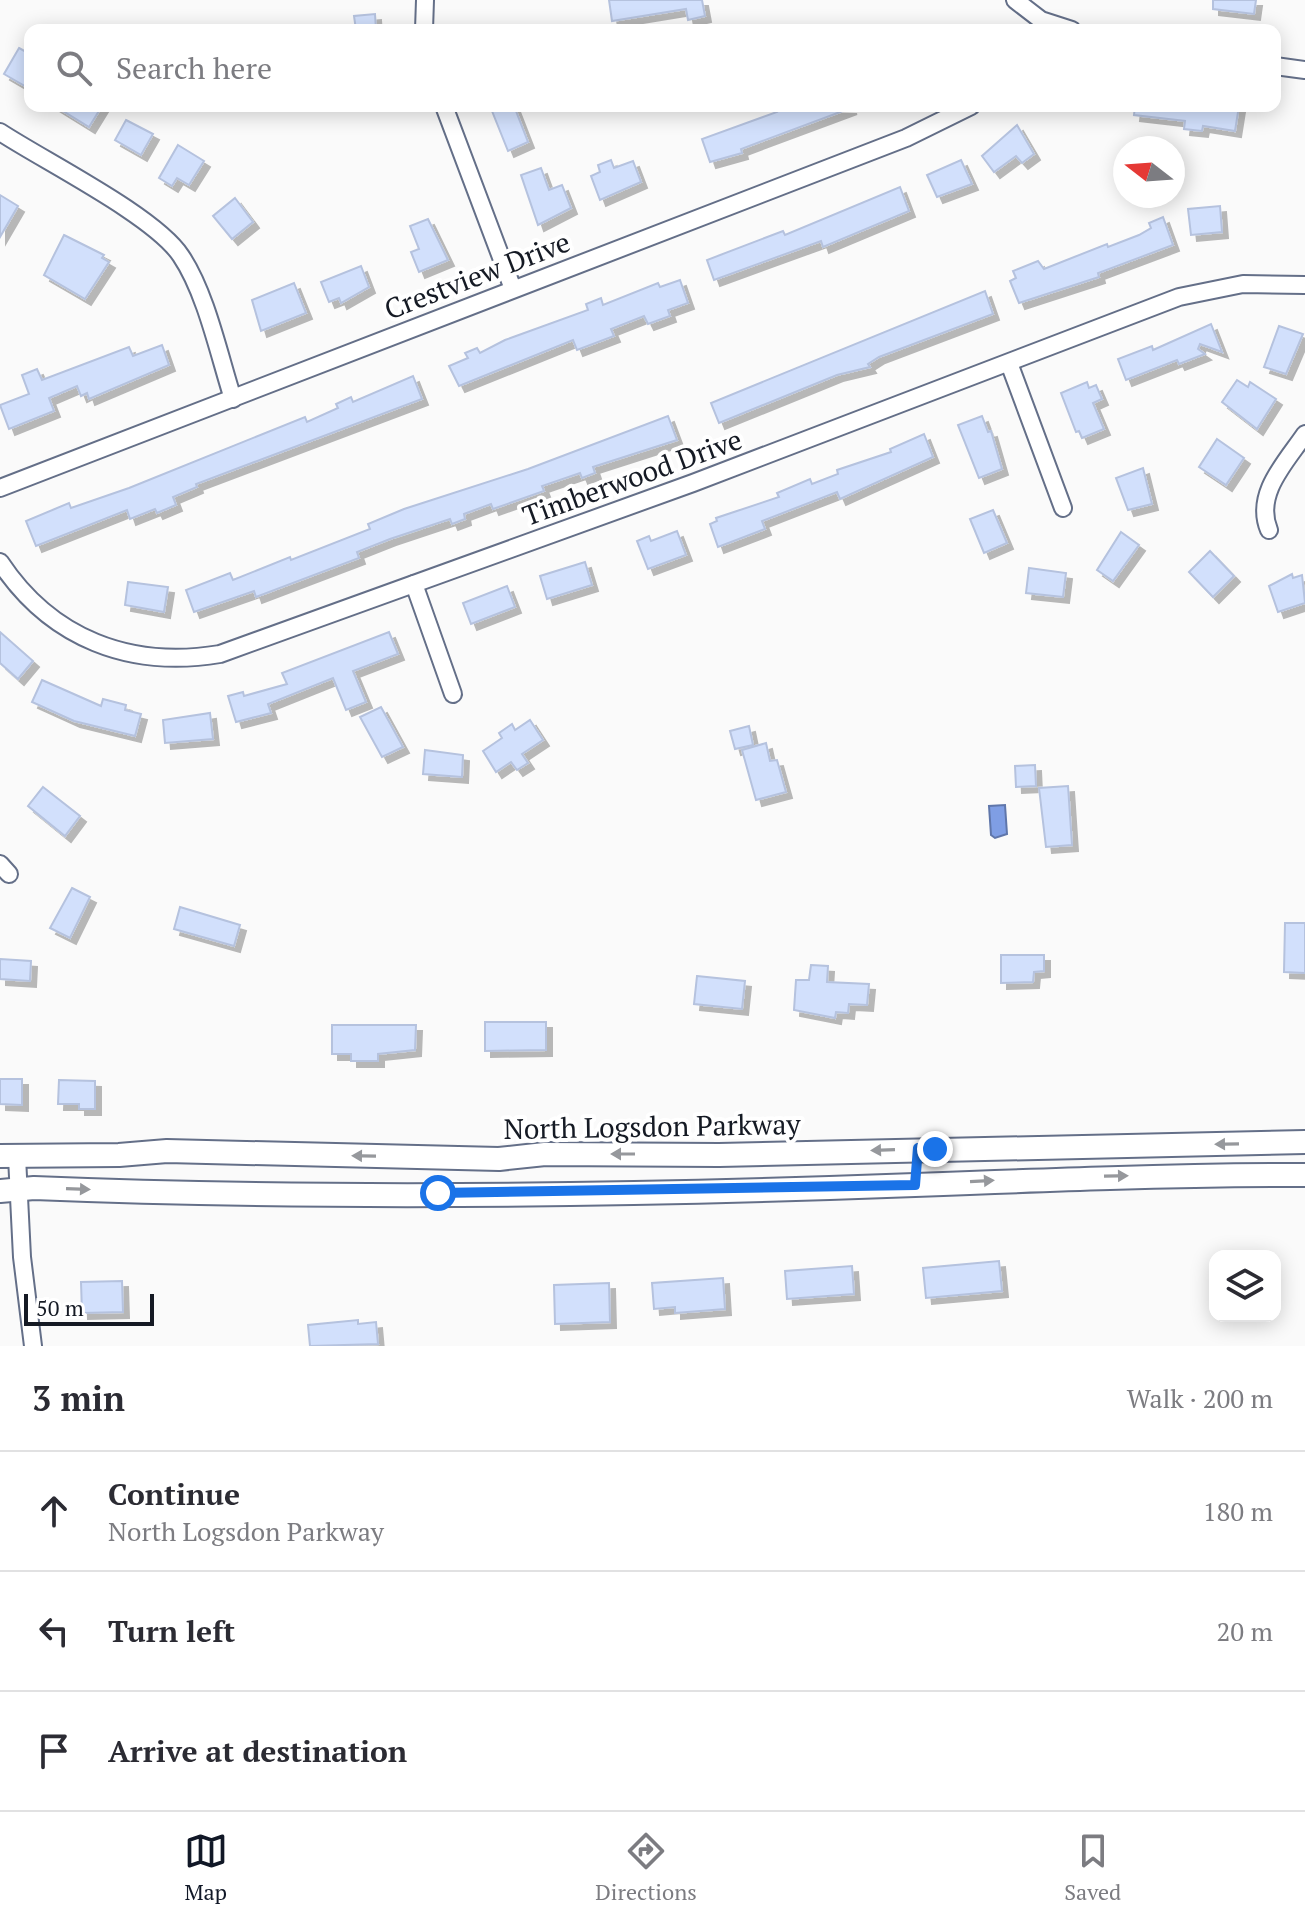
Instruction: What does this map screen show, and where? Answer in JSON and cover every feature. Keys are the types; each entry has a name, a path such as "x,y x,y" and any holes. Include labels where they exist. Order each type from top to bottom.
{"main road":[{"name":"North Logsdon Parkway","path":"8,1156 119,1155 167,1151 499,1159 545,1154 742,1155 918,1148 1305,1142"},
{"path":"915,1185 918,1148"},
{"path":"436,1158 438,1193"},
{"path":"8,1190 438,1193 915,1185 1072,1177 1305,1175"}],"street":[{"path":"424,24 425,0"},
{"path":"1015,0 1037,24"},
{"path":"1281,67 1305,70"},
{"path":"446,112 513,289"},
{"name":"Crestview Drive","path":"0,488 906,138 959,112"},
{"path":"0,132 137,218 180,253 192,274 233,399"},
{"name":"Timberwood Drive","path":"0,562 37,608 75,634 120,653 169,659 194,658 245,648 1179,297 1243,284 1305,285"},
{"path":"1009,363 1063,508"},
{"path":"1269,530 1265,501 1269,489 1305,434"},
{"path":"414,584 453,694"},
{"path":"8,1156 8,1190 33,1346"}],"water":[{"path":"1005,805 1007,834 995,838 991,835 989,806"}],"building":[{"path":"609,0 702,0 705,16 688,20 686,9 612,21"},
{"path":"1213,0 1256,0 1254,14 1213,9"},
{"path":"375,14 376,24 355,24 354,16"},
{"path":"19,48 24,51 24,86 4,74"},
{"path":"65,112 98,112 89,127"},
{"path":"492,112 516,112 528,142 508,151"},
{"path":"777,112 840,112 741,149 742,153 710,162 702,139"},
{"path":"1134,112 1238,112 1235,131 1203,126 1202,131 1184,129 1185,121 1134,115"},
{"path":"126,120 153,134 141,155 115,140"},
{"path":"1017,125 1034,154 1022,163 1016,156 994,172 982,156"},
{"path":"178,145 204,161 189,185 177,178 172,186 159,178"},
{"path":"611,160 614,168 633,161 641,182 600,200 591,176 600,172 598,165"},
{"path":"961,160 972,184 937,197 927,175"},
{"path":"541,168 549,190 562,185 571,208 538,225 521,175"},
{"path":"900,187 909,211 823,247 821,241 714,280 707,260 783,231 785,235"},
{"path":"0,195 18,206 0,237"},
{"path":"235,198 253,222 232,239 213,216"},
{"path":"1220,206 1222,232 1191,235 1188,209"},
{"path":"1163,217 1173,245 1098,273 1099,277 1019,303 1010,281 1016,278 1013,271 1038,261 1044,269 1107,244 1108,247 1139,235 1151,228 1149,223"},
{"path":"428,219 448,260 419,272 411,252 419,249 410,226"},
{"path":"64,235 104,255 102,258 109,262 85,299 44,275"},
{"path":"361,266 369,287 341,303 339,298 329,302 321,282"},
{"path":"680,280 688,303 668,310 670,316 648,324 644,316 611,329 614,336 577,350 573,340 459,386 449,366 468,358 465,353 477,348 480,353 505,340 588,310 586,304 601,298 603,305 658,283 660,287"},
{"path":"294,283 306,313 261,331 252,300"},
{"path":"985,291 993,314 879,357 868,364 870,367 837,375 719,423 711,403"},
{"path":"1211,324 1222,352 1200,344 1198,349 1205,354 1179,364 1177,360 1126,380 1118,359 1152,346 1153,350"},
{"path":"1279,326 1303,334 1286,374 1264,367"},
{"path":"162,345 169,365 89,399 87,393 81,396 77,386 49,398 54,411 9,429 0,405 29,394 22,375 37,369 42,380 129,347 133,356"},
{"path":"413,376 422,399 196,484 197,487 173,497 176,505 157,513 155,509 130,519 127,510 36,546 26,521 69,503 71,508 129,488 305,417 307,422 338,408 336,404 351,397 353,402"},
{"path":"1237,380 1248,387 1250,382 1276,399 1257,429 1222,402"},
{"path":"1087,382 1089,388 1096,385 1102,399 1093,403 1104,429 1082,438 1079,431 1076,432 1061,393"},
{"path":"668,416 677,440 593,467 595,473 582,478 580,473 542,486 544,491 493,509 491,504 464,514 465,519 452,524 450,519 390,539 357,552 359,558 256,597 254,591 194,612 186,590 230,573 233,580 290,557 291,560 370,529 368,524 404,509 528,469"},
{"path":"982,416 988,432 991,431 1002,469 979,478 958,425"},
{"path":"924,434 933,457 840,499 837,492 762,521 765,529 718,547 710,524 717,521 716,518 779,497 777,493 810,479 812,484 838,474 837,470 891,452 890,449"},
{"path":"1217,439 1244,458 1226,485 1199,467"},
{"path":"1143,468 1152,504 1128,510 1116,478"},
{"path":"993,510 1007,543 984,553 970,519"},
{"path":"677,531 686,555 648,569 637,541 649,536 651,541"},
{"path":"1121,532 1139,545 1113,581 1097,570"},
{"path":"1210,551 1234,576 1213,597 1189,572"},
{"path":"585,562 592,585 547,599 540,576"},
{"path":"1029,568 1066,573 1063,597 1026,593"},
{"path":"1292,574 1293,578 1302,575 1305,603 1278,612 1269,586"},
{"path":"128,582 168,587 164,612 125,605"},
{"path":"507,586 515,607 471,624 463,603"},
{"path":"0,632 33,661 18,679 0,663"},
{"path":"389,632 398,654 353,671 366,702 346,710 333,678 268,704 271,713 236,722 228,696 243,692 244,696 287,684 282,673"},
{"path":"42,680 101,706 103,699 126,705 125,710 141,714 135,736 74,721 32,702"},
{"path":"381,707 403,747 382,757 360,717"},
{"path":"210,713 213,739 165,743 163,720"},
{"path":"530,720 543,740 522,754 528,763 517,770 511,762 496,772 483,751 502,738 499,733 512,724 515,730"},
{"path":"749,726 753,745 735,749 730,731"},
{"path":"766,743 770,761 777,760 786,792 756,800 742,750"},
{"path":"425,750 463,755 462,777 423,774"},
{"path":"1035,765 1036,786 1016,787 1015,766"},
{"path":"1068,786 1072,845 1046,847 1039,788"},
{"path":"43,787 80,816 65,836 28,806"},
{"path":"72,888 90,897 70,938 50,928"},
{"path":"180,907 240,925 234,946 174,929"},
{"path":"1285,923 1305,923 1305,973 1284,972"},
{"path":"1001,955 1044,955 1044,971 1034,972 1033,982 1001,983"},
{"path":"0,959 31,961 30,981 0,979"},
{"path":"811,965 828,966 827,982 869,984 867,1005 849,1004 848,1013 836,1012 835,1018 794,1010 796,980 809,980"},
{"path":"697,976 745,981 742,1009 694,1004"},
{"path":"485,1022 546,1022 546,1050 485,1051"},
{"path":"332,1025 416,1025 415,1050 378,1054 378,1061 351,1061 351,1054 332,1054"},
{"path":"0,1079 22,1079 22,1105 0,1104"},
{"path":"59,1080 95,1081 95,1109 79,1109 79,1104 58,1104"},
{"path":"999,1261 1002,1291 926,1298 923,1268"},
{"path":"852,1266 854,1294 787,1299 785,1271"},
{"path":"723,1278 725,1309 675,1313 675,1307 654,1309 652,1283"},
{"path":"122,1281 123,1312 82,1313 81,1282"},
{"path":"609,1283 610,1322 555,1324 554,1285"},
{"path":"358,1320 358,1324 376,1322 378,1344 310,1346 308,1325"}],"route":[{"path":"438,1193 915,1185 918,1148 935,1149"}]}
